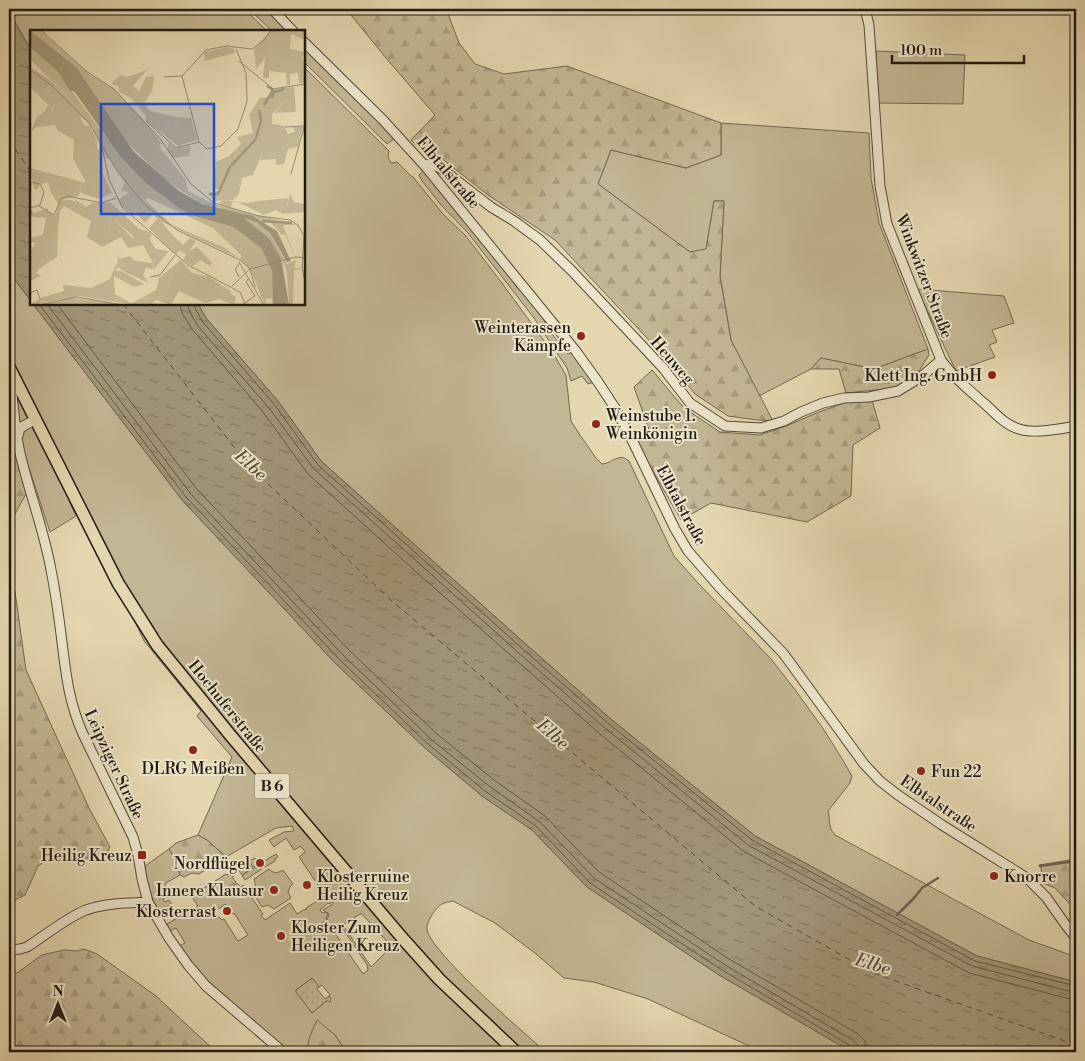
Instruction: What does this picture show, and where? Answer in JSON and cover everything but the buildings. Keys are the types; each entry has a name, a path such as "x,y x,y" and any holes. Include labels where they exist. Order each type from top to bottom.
{"main road":[{"name":"B 6","path":"9,367 36,419"},
{"name":"Hochuferstraße","path":"36,419 118,583 157,645 230,736 404,940 439,979 516,1052"}],"street":[{"path":"272,9 292,30"},
{"name":"Winkwitzer Straße","path":"865,9 869,25 880,186 887,224 941,360 950,372 1000,417 1020,430 1062,429 1076,426"},
{"name":"Elbtalstraße","path":"305,43 402,140 425,166 575,350 615,408 688,552 716,584 783,653 864,764 880,781 898,795 1027,878 1046,897 1076,938"},
{"name":"Heuweg","path":"425,166 428,164 434,165 442,169 491,207 540,240 572,271 663,368 690,403 725,426 760,428 784,422 801,412 823,403 844,398 869,397 898,391 941,360"},
{"name":"Leipziger Straße","path":"9,367 17,438 49,558 58,606 66,678 76,717 133,837 148,902 188,966 206,986 283,1052"},
{"path":"17,438 20,428 36,419"},
{"path":"9,950 20,950 27,947 74,916 87,910 100,906 148,902"}],"green space":[{"path":"9,9 244,9 266,30 30,30 30,48"},
{"path":"249,9 267,9 288,30 271,30"},
{"path":"346,9 442,9 447,11 459,43 475,64 504,74 567,66 721,123 721,155 686,168 611,150 598,184 690,252 706,249 714,201 724,201 720,276 731,340 773,421 728,416 695,394 662,354 555,240 488,195 436,154 423,152 411,140 435,115"},
{"path":"305,48 395,138 387,144 305,63"},
{"path":"876,51 965,55 963,104 878,103"},
{"path":"305,68 389,151 388,157 391,163 397,162 413,177 443,214 465,235 553,353 566,375 571,421 596,458 602,464 619,458 629,461 674,556 771,659 824,730 852,776 850,783 828,811 830,826 835,835 1029,940 1076,957 1076,982 977,956 755,836 612,720 321,461 278,401 206,318 199,305 305,305"},
{"path":"721,123 869,133 871,178 879,223 928,349 874,369 821,358 811,369 759,396 731,340 720,276 724,201 714,201 706,250 690,252 598,184 611,150 686,168 721,155"},
{"path":"425,171 510,275 517,288 521,289 541,313 547,328 568,354 572,352 594,382 588,384 582,376 571,381 567,368 534,318 468,233 441,205 422,181 419,175"},
{"path":"9,272 30,300 30,305 34,305 182,500 336,664 425,748 482,796 532,830 587,887 719,975 852,1052 762,1052 648,999 594,982 564,978 495,923 453,901 445,903 434,911 427,926 432,940 443,955 479,992 546,1052 346,1052 335,1035 308,1045 308,1052 288,1052 208,981 179,946 185,943 176,928 170,931 167,924 198,906 191,895 226,874 233,872 235,875 232,877 236,882 221,892 222,894 237,883 241,887 243,885 265,920 290,903 297,914 306,910 306,908 325,896 330,895 331,903 328,903 320,910 322,913 328,914 327,920 311,931 328,920 329,916 328,913 323,910 333,904 333,899 330,894 324,894 299,857 305,852 301,846 294,850 286,838 274,847 269,840 284,832 294,831 292,826 276,828 226,857 207,840 198,835 232,757 197,716 201,711 144,641 32,400 9,362","holes":["226,904 248,935 238,941 224,919 222,920 219,917 215,919 212,913","360,914 391,946 371,967 343,925","341,926 367,965 368,970 363,974 334,932","311,979 319,987 322,985 330,995 330,998 312,1013 296,990"]},
{"path":"917,289 1004,296 1014,323 992,330 997,342 989,345 995,357 956,371"},
{"path":"928,349 929,355 917,374 895,388 846,393 839,369 811,369 821,358 874,369"},
{"path":"652,370 684,408 720,432 760,435 847,402 872,400 880,428 853,445 851,496 807,522 711,503 681,520 635,440 649,430 634,387"},
{"path":"14,380 76,516 50,532 21,444"},
{"path":"9,431 27,492 10,523 9,532"},
{"path":"9,549 26,670 89,808 110,847 107,852 83,860 70,854 59,852 38,866 25,895 9,903"},
{"path":"198,835 207,840 226,857 199,874 192,873 184,877 180,875 175,859 169,849 176,843"},
{"path":"169,849 175,859 180,875 166,883 165,885 169,893 163,900 165,902 169,900 172,905 160,913 149,890 145,866"},
{"path":"276,854 278,857 275,861 261,868 245,880 242,876 251,869 242,875 238,869 248,862 253,869 258,865 253,867 249,861 255,858 259,864"},
{"path":"1076,859 1076,911 1055,888 1043,883 1039,865"},
{"path":"269,869 273,872 283,870 293,884 288,892 291,898 274,909 268,905 262,907 252,891 255,886 254,879"},
{"path":"84,949 97,954 156,996 216,1052 9,1052 9,973 17,973 42,955 64,950 77,951"},
{"path":"311,979 319,987 317,989 325,999 329,996 331,999 330,1002 326,1001 312,1013 296,992 296,990"},
{"path":"317,1020 335,1035 346,1052 308,1052 309,1040"}],"water":[{"path":"9,12 30,48 30,300 9,272"},
{"name":"Elbe","path":"34,305 199,305 206,318 278,401 321,461 612,720 755,836 977,956 1076,982 1076,1052 852,1052 719,975 587,887 532,830 482,796 425,748 336,664 182,500"}],"waterway":[{"path":"1040,866 1076,861"},
{"path":"897,915 922,888 938,878"}],"ferry route":[{"path":"9,140 30,171"},
{"path":"124,305 248,465 393,602 755,906 873,973 1076,1045"}],"place":[{"name":"Weinterassen Kämpfe","path":"581,336"},
{"name":"Klett Ing. GmbH","path":"992,375"},
{"name":"Weinstube 1. Weinkönigin","path":"596,424"},
{"name":"DLRG Meißen","path":"193,750"},
{"name":"Fun 22","path":"921,771"},
{"name":"Heilig Kreuz","path":"142,855"},
{"name":"Nordflügel","path":"260,863"},
{"name":"Knorre","path":"994,876"},
{"name":"Klosterruine Heilig Kreuz","path":"307,885"},
{"name":"Innere Klausur","path":"274,890"},
{"name":"Klosterrast","path":"227,911"},
{"name":"Kloster Zum Heiligen Kreuz","path":"281,936"}]}
